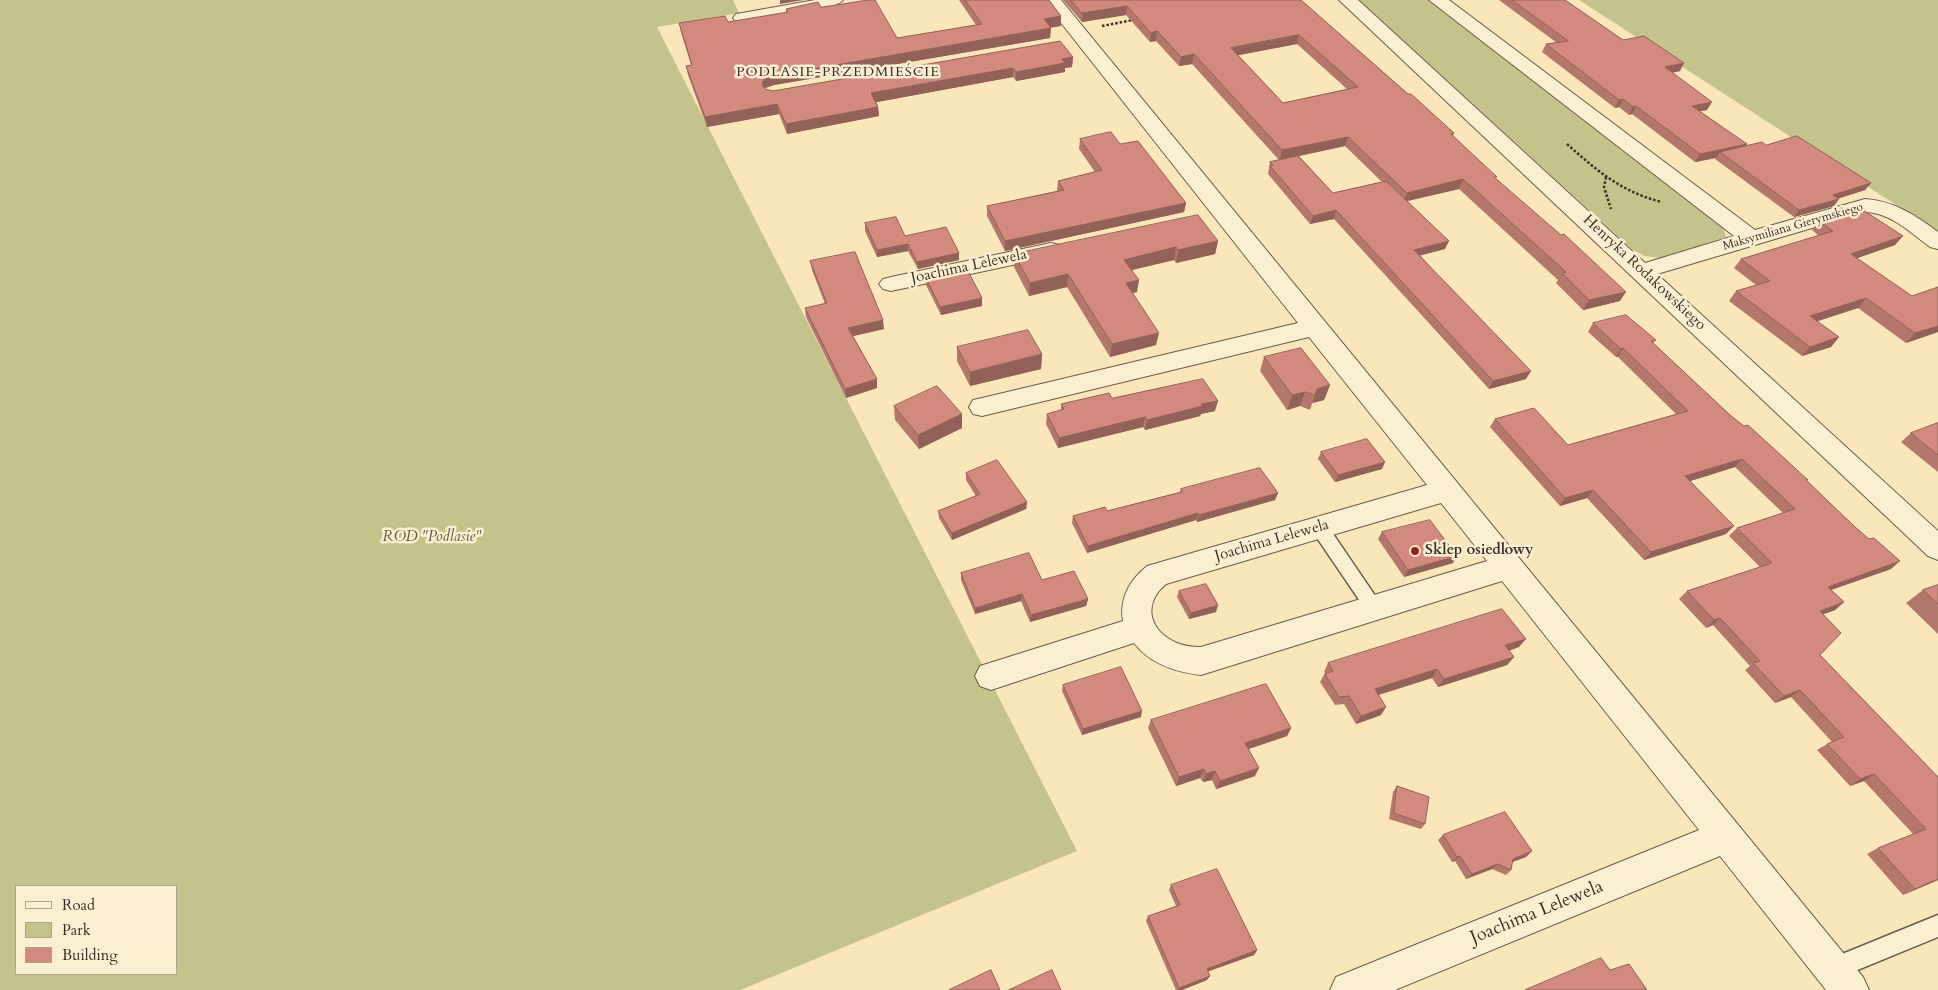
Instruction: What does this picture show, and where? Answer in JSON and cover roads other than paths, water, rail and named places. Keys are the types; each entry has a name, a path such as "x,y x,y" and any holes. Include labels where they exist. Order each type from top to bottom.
{"street":[{"path":"742,18 822,4 834,0"},
{"path":"1052,0 1075,37 1214,215 1315,327 1841,980"},
{"name":"Henryka Rodakowskiego","path":"1348,0 1642,271 1938,548"},
{"path":"1438,0 1752,239"},
{"name":"Maksymiliana Gierymskiego","path":"1642,271 1868,205 1892,212 1938,242"},
{"name":"Joachima Lelewela","path":"891,284 1071,246"},
{"path":"982,407 1315,327"},
{"name":"Joachima Lelewela","path":"1141,628 1136,610 1138,595 1146,584 1157,575 1447,490"},
{"path":"991,676 1141,628 1152,643 1168,654 1183,659 1201,661 1508,567"},
{"name":"Joachima Lelewela","path":"1349,990 1726,836"}],"lane":[{"path":"1319,527 1374,608"},
{"path":"1841,980 1938,926"}],"place":[{"name":"Sklep osiedlowy","path":"1415,551"}],"district":[{"name":"PODLASIE-PRZEDMIEŚCIE","path":"838,73"}],"park label":[{"name":"ROD \"Podlasie\"","path":"432,538"}]}
